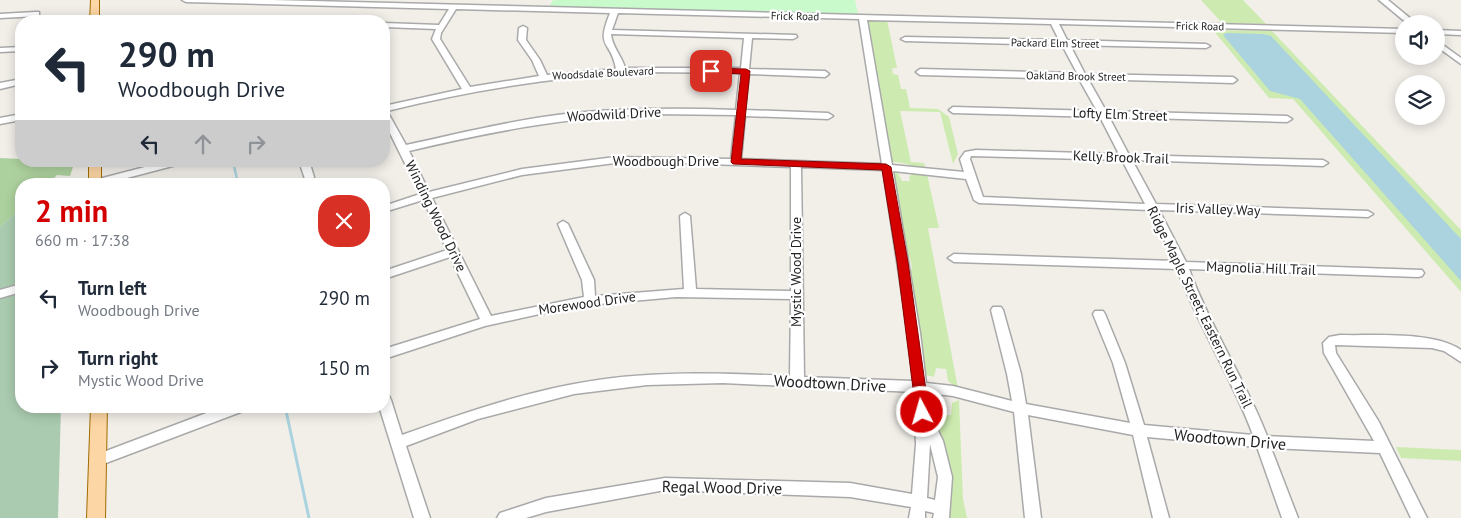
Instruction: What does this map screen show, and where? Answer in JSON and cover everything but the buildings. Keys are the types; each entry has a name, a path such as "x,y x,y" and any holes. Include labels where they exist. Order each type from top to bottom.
{"main road":[{"path":"95,0 95,15"},
{"path":"96,518 99,413"}],"street":[{"name":"Frick Road","path":"186,0 327,2 556,10 1395,31"},
{"path":"556,10 561,0"},
{"path":"1384,0 1402,15"},
{"path":"454,7 441,27 436,38 437,44 468,89"},
{"path":"614,11 607,32 609,45 618,57 621,71"},
{"path":"18,15 36,14"},
{"path":"0,16 15,15"},
{"path":"863,18 920,387 923,459 917,518"},
{"name":"Ridge Maple Street; Eastern Run Trail","path":"1054,22 1183,265 1194,299 1239,386 1263,442 1290,518"},
{"path":"390,25 441,27"},
{"path":"524,28 522,40 536,60 544,77"},
{"path":"607,32 793,37"},
{"path":"1445,32 1461,32"},
{"path":"736,162 748,36"},
{"name":"Packard Elm Street","path":"905,39 1206,46"},
{"path":"0,50 15,49"},
{"path":"1445,49 1461,62"},
{"name":"Woodsdale Boulevard","path":"390,108 468,89 544,77 621,71 746,71 825,74"},
{"name":"Oakland Brook Street","path":"920,72 1232,80"},
{"path":"0,86 15,83"},
{"name":"Lofty Elm Street","path":"953,110 1287,119"},
{"name":"Woodwild Drive","path":"403,149 495,127 598,113 645,111 828,116"},
{"path":"0,121 15,118"},
{"name":"Winding Wood Drive","path":"390,124 486,321"},
{"name":"Kelly Brook Trail","path":"978,200 965,159 968,154 976,152 1323,163"},
{"name":"Woodbough Drive","path":"390,207 426,196 522,172 585,163 649,159 886,167 969,176"},
{"name":"Mystic Wood Drive","path":"796,164 797,381"},
{"path":"117,178 159,167"},
{"path":"306,167 309,176"},
{"name":"Iris Valley Way","path":"978,200 1368,214"},
{"path":"685,216 690,269 690,293"},
{"path":"564,224 588,280 590,301"},
{"path":"390,273 453,252"},
{"name":"Magnolia Hill Trail","path":"954,258 1418,273"},
{"path":"0,294 15,290"},
{"name":"Morewood Drive","path":"390,352 486,321 555,306 590,301 690,293 796,295"},
{"path":"997,310 1014,374 1020,408 1033,518"},
{"path":"1099,314 1119,363 1139,430 1161,518"},
{"path":"1419,518 1364,407 1330,353 1329,343 1332,340 1340,340 1432,343 1448,348 1461,357"},
{"name":"Woodtown Drive","path":"399,442 485,412 527,400 601,385 686,378 920,387 953,391 1020,408 1139,430 1263,442 1384,447"},
{"path":"922,412 936,441 945,477 941,513"},
{"path":"98,460 222,413"},
{"path":"389,413 422,518"},
{"name":"Regal Wood Drive","path":"505,518 546,505 665,484 850,490 920,502 941,513"}],"green space":[{"path":"553,0 855,0 858,14 549,7"},
{"path":"1201,0 1243,0 1266,24 1222,23"},
{"path":"873,19 887,20 897,68 892,68 893,74 898,75 901,89 906,89 910,108 938,109 949,117 958,154 953,164 940,112 900,111 911,162 924,163 926,169 892,162 888,157 877,89 879,79 875,72 866,22"},
{"path":"1213,30 1272,31 1461,230 1461,292 1293,99 1269,98"},
{"path":"0,158 15,159 15,167 73,167 70,176 15,178 15,213 0,227"},
{"path":"893,173 898,173 902,181 910,181 909,177 913,173 927,174 939,228 928,228 958,389 948,381 946,369 936,368 934,377 926,375 924,371 909,273 912,268 910,258 905,253 892,179"},
{"path":"15,213 15,413 61,413 58,518 0,518 0,227"},
{"path":"929,399 935,400 940,414 951,415 952,403 959,400 963,499 967,518 948,518 927,408"},
{"path":"1396,447 1461,450 1461,461 1401,458"}],"water":[{"path":"1226,33 1271,36 1461,239 1461,281 1300,99 1270,91 1223,35"}],"waterway":[{"path":"234,167 237,178"},
{"path":"286,413 309,518"}],"route":[{"path":"711,71 746,71 736,162 886,167 902,262 922,412"}]}
